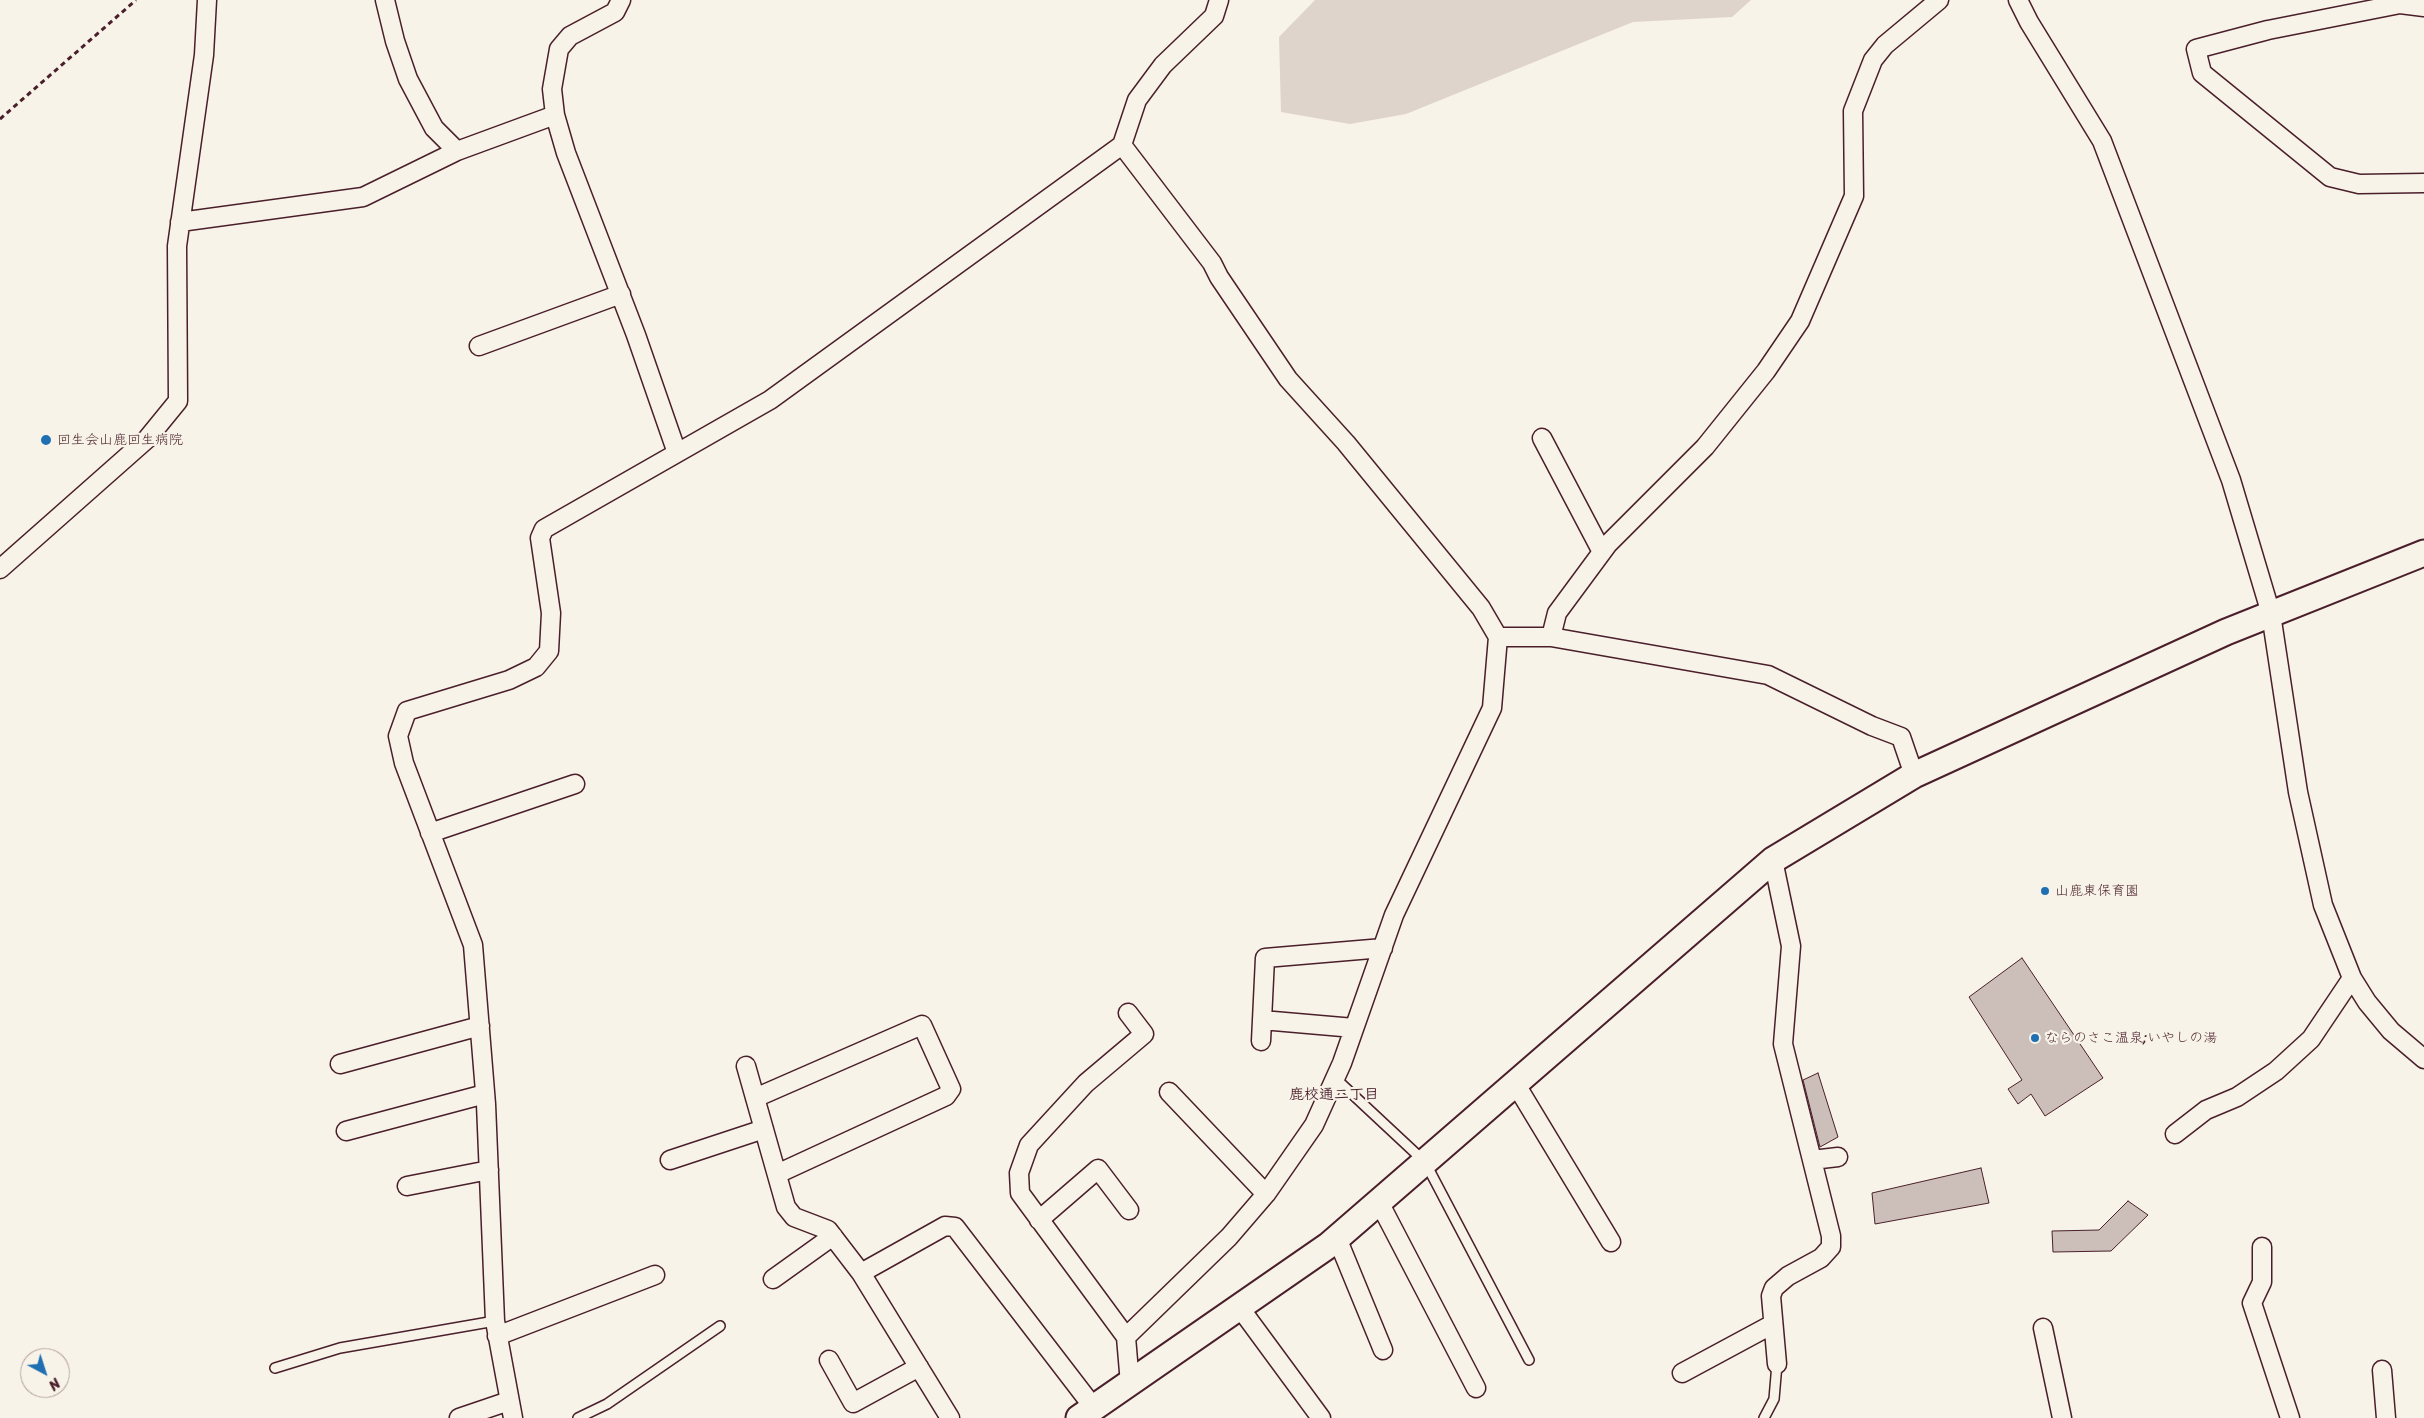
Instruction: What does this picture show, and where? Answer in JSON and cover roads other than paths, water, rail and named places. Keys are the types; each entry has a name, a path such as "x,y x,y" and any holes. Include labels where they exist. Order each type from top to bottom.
{"street":[{"path":"0,569 147,439 178,401 177,246 204,55 206,0"},
{"path":"385,0 395,41 408,79 434,128 457,151"},
{"path":"621,0 615,12 570,36 559,49 552,89 555,115 566,153 621,294 677,453"},
{"path":"459,1418 511,1410 496,1328 486,1094 473,945 404,763 398,736 407,712 509,680 536,667 549,651 551,613 540,538 544,529 770,400 1122,145 1137,100 1162,65 1214,16 1219,0"},
{"path":"1551,637 1558,613 1602,552 1705,447 1766,371 1800,321 1854,196 1853,111 1873,60 1885,45 1939,0"},
{"path":"2018,0 2029,22 2102,141 2231,480 2271,614 2298,792 2323,905 2352,978 2367,1002 2391,1031 2424,1059"},
{"path":"2424,7 2400,4 2268,30 2196,49 2202,73 2330,177 2359,184 2424,183"},
{"path":"180,222 363,197 457,151 555,115"},
{"path":"1122,145 1212,264 1218,277 1288,379 1346,443 1481,608 1498,638 1492,708 1438,818 1394,915 1335,1078 1314,1125 1266,1194 1229,1237 1126,1338"},
{"path":"479,346 621,294"},
{"path":"1542,438 1602,552"},
{"path":"862,1273 945,1226 955,1226 1087,1413 1240,1308 1337,1238 1773,860 1914,775 2226,632 2424,553"},
{"path":"1498,638 1551,637 1768,676 1872,726 1901,737 1914,775"},
{"path":"430,833 576,784"},
{"path":"1773,860 1791,946 1782,1044 1831,1236 1831,1247 1821,1258 1788,1276 1774,1288 1771,1296 1777,1364"},
{"path":"1261,1041 1265,958 1383,948"},
{"path":"2174,1134 2206,1110 2237,1097 2276,1072 2311,1039 2352,978"},
{"path":"1128,1013 1144,1034 1086,1083 1029,1146 1019,1174 1020,1193 1126,1338 1130,1384"},
{"path":"1262,1020 1354,1028"},
{"path":"755,1098 922,1025 951,1089 946,1096 777,1174"},
{"path":"340,1064 480,1026"},
{"path":"746,1066 786,1207 794,1217 815,1223 828,1230 862,1273 950,1418"},
{"path":"1516,1083 1611,1242"},
{"path":"1169,1092 1266,1194"},
{"path":"346,1130 486,1094"},
{"path":"670,1160 764,1129"},
{"path":"1812,1160 1838,1157"},
{"path":"1039,1220 1098,1169 1129,1210"},
{"path":"407,1186 489,1170"},
{"path":"1379,1202 1476,1388"},
{"path":"773,1279 833,1236"},
{"path":"1337,1238 1384,1350"},
{"path":"2262,1247 2262,1282 2252,1303 2290,1418"},
{"path":"496,1328 656,1275"},
{"path":"1240,1308 1322,1418"},
{"path":"1682,1373 1773,1324"},
{"path":"2043,1328 2062,1418"},
{"path":"829,1360 853,1403 919,1367"},
{"path":"2382,1370 2386,1418"}],"lane":[{"path":"1335,1078 1425,1162 1529,1360"},
{"path":"578,1418 607,1404 720,1326"},
{"path":"275,1368 340,1348 496,1328"},
{"path":"1764,1418 1774,1399 1777,1364"}],"place":[{"name":"回生会山鹿回生病院","path":"46,440"},
{"name":"山鹿東保育園","path":"2045,891"},
{"name":"ならのさこ温泉;いやしの湯","path":"2035,1038"}],"district":[{"name":"鹿校通二丁目","path":"1334,1095"}]}
